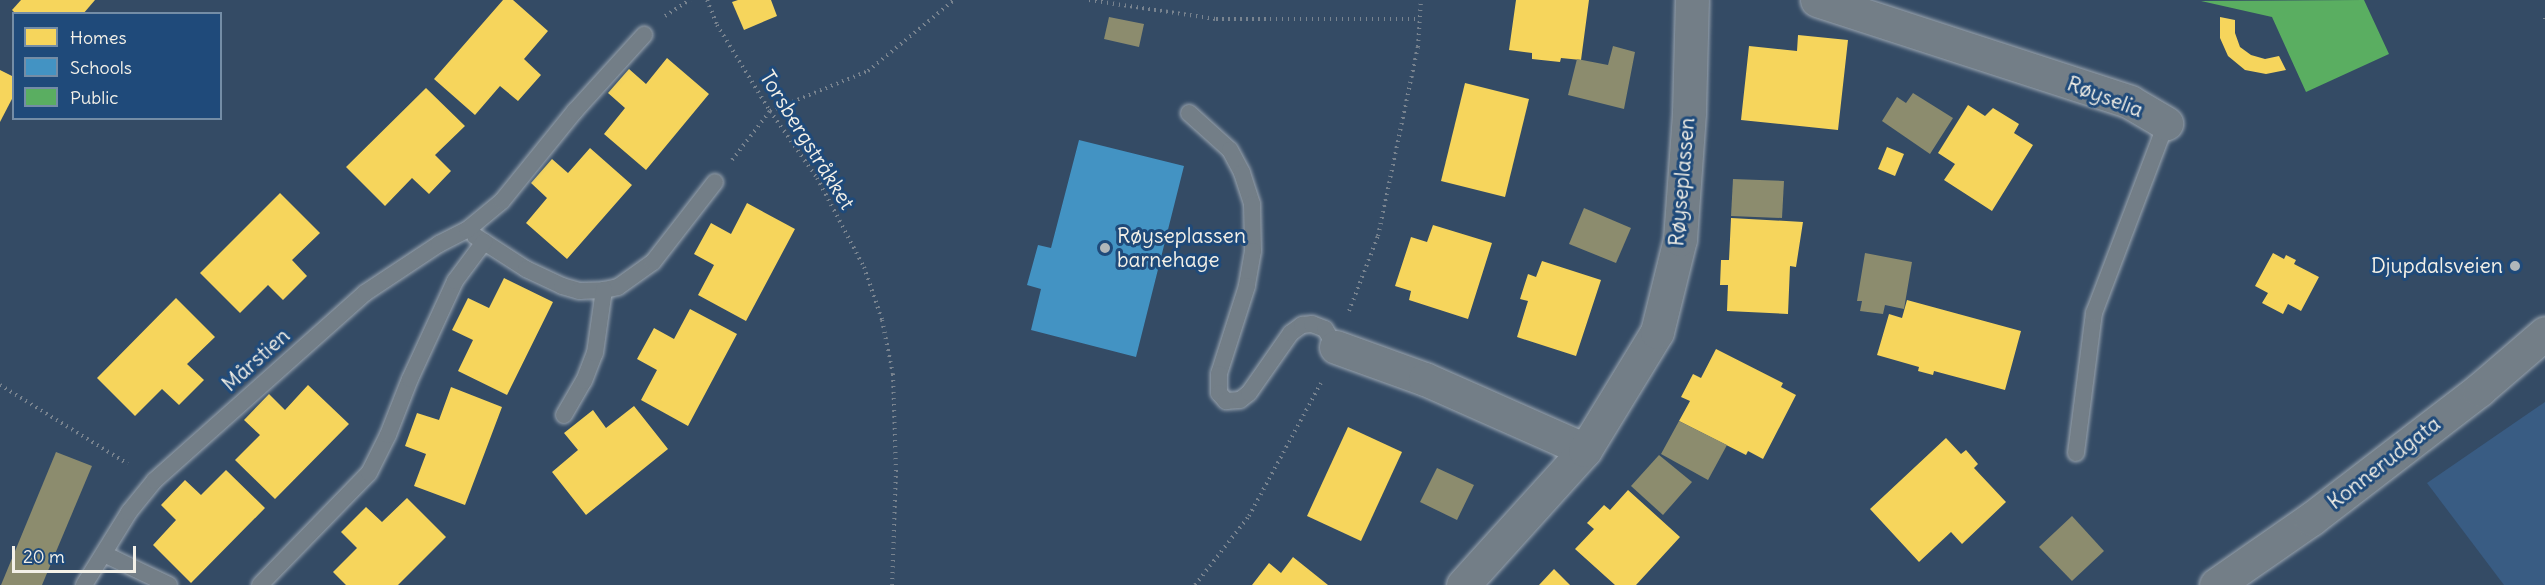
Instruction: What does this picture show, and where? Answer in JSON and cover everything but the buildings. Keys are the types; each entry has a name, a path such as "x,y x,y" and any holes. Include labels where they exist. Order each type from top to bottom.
{"street":[{"name":"Røyseplassen","path":"1463,585 1586,450 1657,332 1678,249 1689,112 1692,0"},
{"name":"Røyselia","path":"1817,0 2130,102 2166,123"},
{"name":"Konnerudgata","path":"2216,585 2320,512 2480,390 2545,333"},
{"path":"1336,347 1425,379 1586,450"}],"lane":[{"name":"Mårstien","path":"84,585 129,512 154,481 365,293 439,244 467,230 502,201 575,111 644,35"},
{"path":"1189,113 1230,150 1242,173 1252,204 1253,251 1247,286 1219,374 1219,393 1226,401 1240,400 1249,393 1291,333 1302,325 1312,324 1325,329 1336,347"},
{"name":"Røyselia","path":"2076,453 2094,313 2166,123"},
{"path":"467,230 526,269 562,286 579,291 604,290 618,287 653,262 715,182"},
{"path":"260,585 369,473 388,435 410,379 455,281 484,242"},
{"path":"564,415 584,381 595,353 604,290"},
{"path":"104,554 169,585"}],"path":[{"name":"Torsbergstråkket","path":"707,0 717,25 770,111 822,188 864,267 882,320 893,374 896,470 892,585"},
{"path":"715,182 770,111 868,71 954,0"},
{"path":"1089,0 1216,19 1420,19"},
{"path":"0,385 154,481"}],"shaded area":[{"path":"2545,402 2545,585 2504,585 2427,483"}],"place":[{"name":"Røyseplassen barnehage","path":"1105,248"},
{"name":"Djupdalsveien","path":"2515,266"}]}
